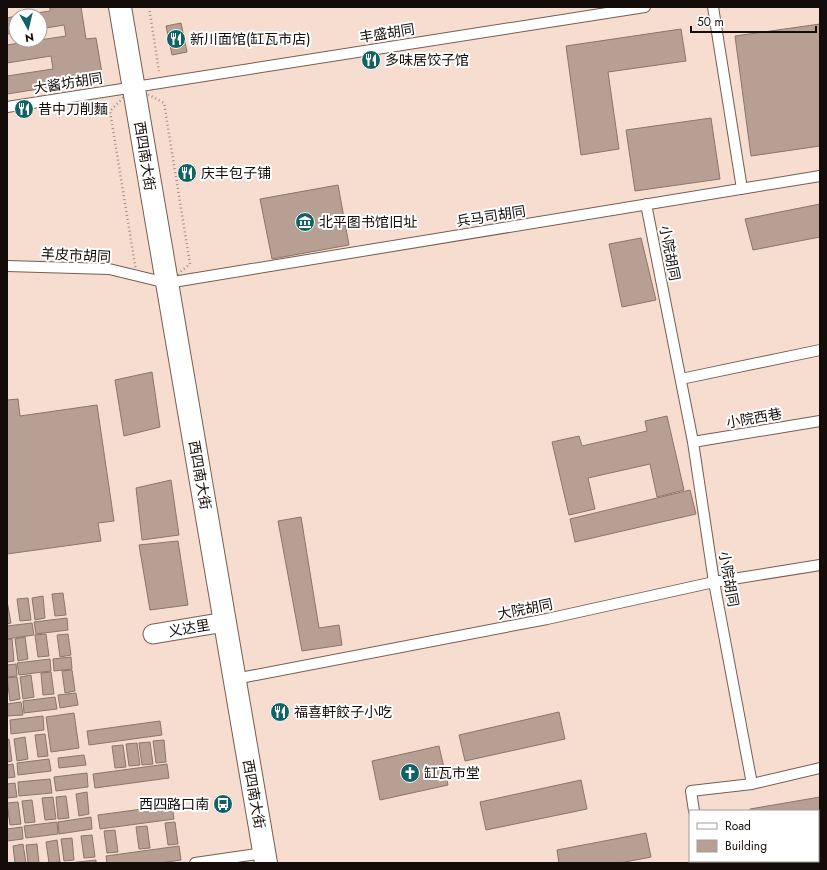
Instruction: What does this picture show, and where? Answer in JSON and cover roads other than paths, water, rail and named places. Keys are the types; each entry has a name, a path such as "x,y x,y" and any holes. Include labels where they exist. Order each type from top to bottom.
{"main road":[{"name":"西四南大街","path":"120,7 265,858"}],"street":[{"name":"义达里","path":"153,634 225,622"}],"lane":[{"name":"丰盛胡同","path":"134,87 645,7"},
{"path":"713,7 742,189"},
{"name":"大酱坊胡同","path":"7,107 134,87"},
{"name":"兵马司胡同","path":"166,283 820,176"},
{"name":"小院胡同","path":"646,204 693,442 714,582 752,784"},
{"name":"羊皮市胡同","path":"7,266 109,269 166,283"},
{"path":"681,379 820,350"},
{"name":"小院西巷","path":"693,442 820,421"},
{"name":"大院胡同","path":"235,679 547,619 714,582 820,565"},
{"path":"694,810 691,791 752,784 820,768"},
{"path":"195,863 265,858"}],"place":[{"name":"新川面馆(缸瓦市店)","path":"176,39"},
{"name":"多味居饺子馆","path":"371,60"},
{"name":"昔中刀削麵","path":"24,109"},
{"name":"庆丰包子铺","path":"187,173"},
{"name":"北平图书馆旧址","path":"305,222"},
{"name":"福喜軒餃子小吃","path":"280,712"},
{"name":"缸瓦市堂","path":"410,773"},
{"name":"西四路口南","path":"223,804"}]}
